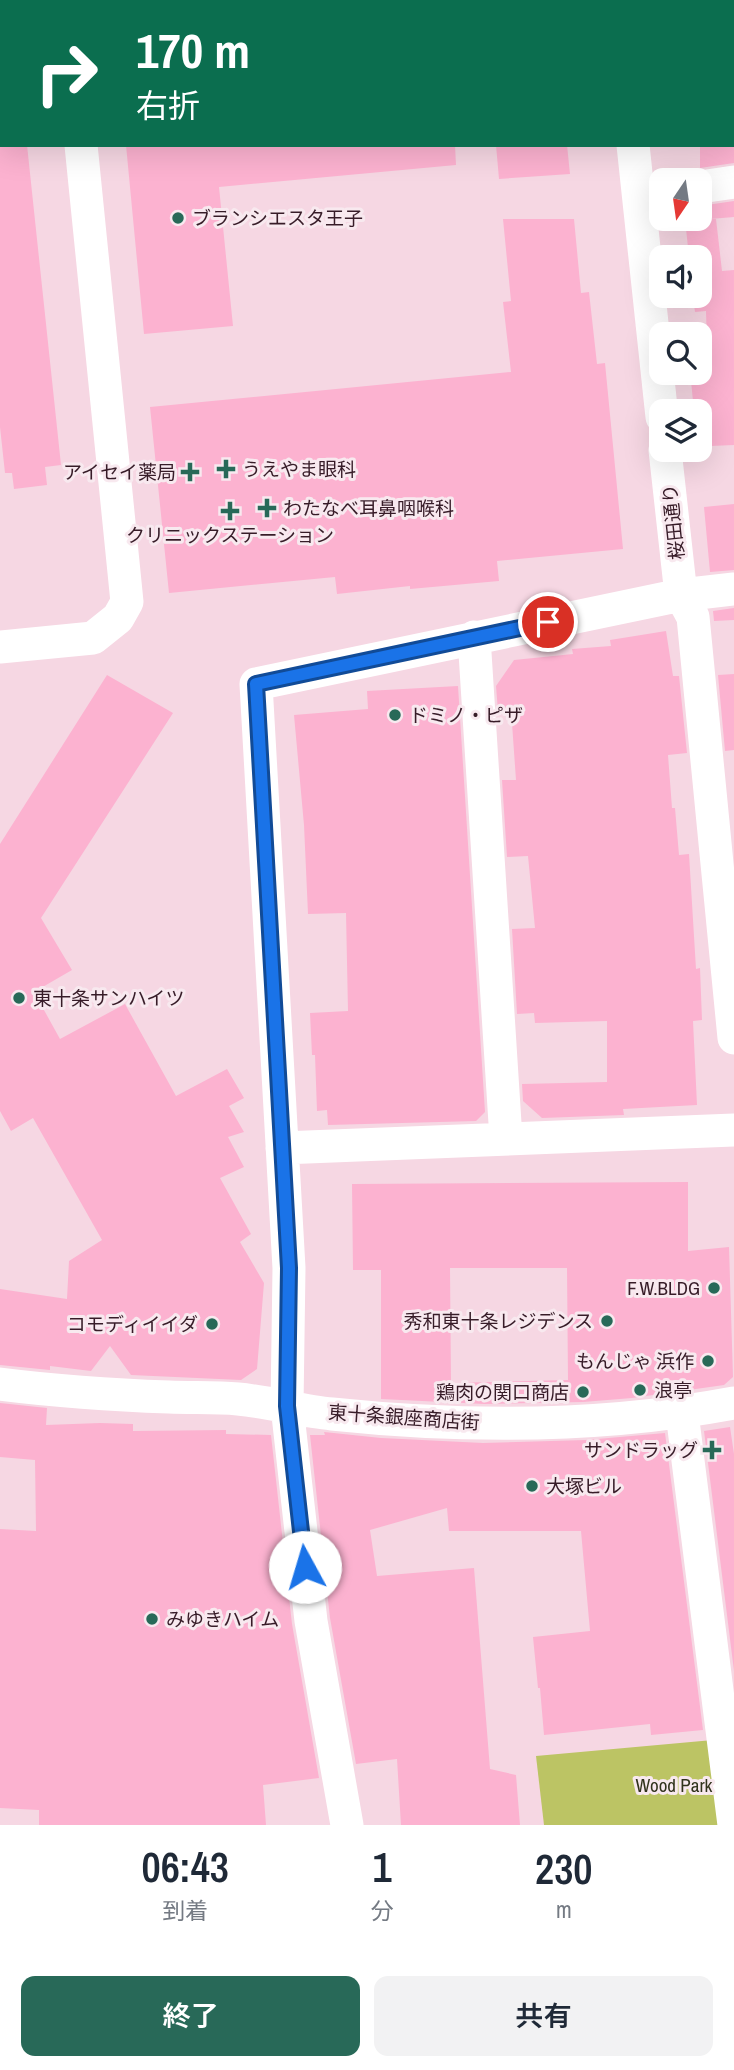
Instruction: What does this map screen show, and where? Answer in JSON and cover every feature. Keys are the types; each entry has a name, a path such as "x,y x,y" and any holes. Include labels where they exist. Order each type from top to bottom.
{"street":[{"path":"0,647 93,638 118,618 127,602 81,147"},
{"path":"634,147 649,193"},
{"path":"712,185 734,182"},
{"path":"652,231 661,399"},
{"name":"桜田通り","path":"666,462 681,595 693,617 734,1038"},
{"path":"346,1825 311,1621 287,1406 289,1268 256,684 681,595 734,589"},
{"path":"474,637 506,1139"},
{"path":"282,1148 734,1130"},
{"name":"東十条銀座商店街","path":"0,1384 167,1397 239,1399 354,1416 503,1424 618,1419 682,1413 734,1403"},
{"path":"682,1413 734,1825"}],"green space":[{"name":"Wood Park","path":"713,1740 719,1825 544,1825 536,1756"}],"building":[{"path":"0,147 27,147 61,465 45,467 47,485 14,489 12,473 5,473 0,427"},
{"name":"ブランシエスタ王子","path":"126,147 455,147 456,165 219,187 233,326 144,334"},
{"path":"496,147 567,147 570,174 499,179"},
{"path":"700,147 734,147 734,163 700,168"},
{"path":"734,201 734,217 712,219 712,204"},
{"path":"503,219 574,219 581,293 589,292 597,364 605,363 623,549 497,561 499,581 410,589 410,586 337,594 335,577 169,593 150,407 511,372 503,302 511,301"},
{"path":"712,219 716,219 722,271 734,270 734,445 712,446 712,399 693,399 691,385 712,385 712,322 706,322 706,311 695,312 694,308 712,308 712,245 688,245 686,231 712,231"},
{"path":"734,504 734,570 710,572 704,507"},
{"path":"734,608 734,620 714,621 713,611"},
{"path":"666,631 673,676 679,676 687,753 668,755 679,855 689,854 696,969 700,968 702,1020 693,1021 697,1105 623,1109 624,1115 542,1118 523,1101 522,1084 607,1082 607,1021 535,1023 534,1013 517,1014 512,929 535,928 528,856 507,857 502,780 516,780 511,709 498,711 496,686 514,660 573,654 572,649 611,646 610,640"},
{"path":"734,674 734,750 725,751 718,675"},
{"name":"東十条サンハイツ","path":"107,675 173,713 41,918 72,970 34,992 60,1039 125,1004 176,1096 227,1069 244,1098 229,1106 244,1132 228,1137 244,1167 220,1178 251,1234 240,1242 264,1283 257,1369 241,1380 131,1375 110,1346 91,1371 50,1366 50,1370 0,1365 0,1289 67,1299 69,1261 102,1240 33,1118 11,1131 0,1111 0,844"},
{"path":"458,686 485,1112 476,1121 328,1125 327,1110 317,1111 310,1013 348,1011 346,913 308,914 304,825 294,715 368,709 367,691"},
{"name":"秀和東十条レジデンス","path":"688,1182 688,1251 729,1247 733,1377 724,1385 583,1402 484,1404 381,1399 381,1270 353,1270 352,1184","holes":["450,1268 567,1268 568,1380 451,1383"]},
{"path":"0,1403 47,1408 46,1425 133,1424 133,1431 226,1430 226,1434 271,1435 292,1624 319,1778 263,1785 266,1825 39,1825 39,1810 0,1808 0,1529 36,1531 35,1460 0,1457"},
{"path":"730,1427 734,1454 734,1671 704,1431"},
{"path":"324,1432 483,1443 586,1440 665,1433 703,1730 651,1735 650,1724 544,1735 533,1637 590,1631 581,1531 449,1531 447,1508 370,1530 377,1576 474,1568 490,1769 516,1775 520,1825 401,1825 397,1759 356,1764 330,1618 310,1435 325,1435"}],"place":[{"name":"ブランシエスタ王子","path":"178,218"},
{"name":"うえやま眼科","path":"226,469"},
{"name":"アイセイ薬局","path":"190,472"},
{"name":"わたなべ耳鼻咽喉科","path":"267,508"},
{"name":"クリニックステーション","path":"230,511"},
{"name":"ドミノ・ピザ","path":"395,715"},
{"name":"東十条サンハイツ","path":"19,998"},
{"name":"F.W.BLDG","path":"714,1288"},
{"name":"秀和東十条レジデンス","path":"607,1321"},
{"name":"コモディイイダ","path":"212,1324"},
{"name":"もんじゃ 浜作","path":"708,1361"},
{"name":"浪亭","path":"640,1390"},
{"name":"鶏肉の関口商店","path":"583,1392"},
{"name":"サンドラッグ","path":"712,1450"},
{"name":"大塚ビル","path":"532,1486"},
{"name":"みゆきハイム","path":"152,1619"}],"route":[{"path":"305,1567 287,1406 289,1268 256,684 548,622"}]}
